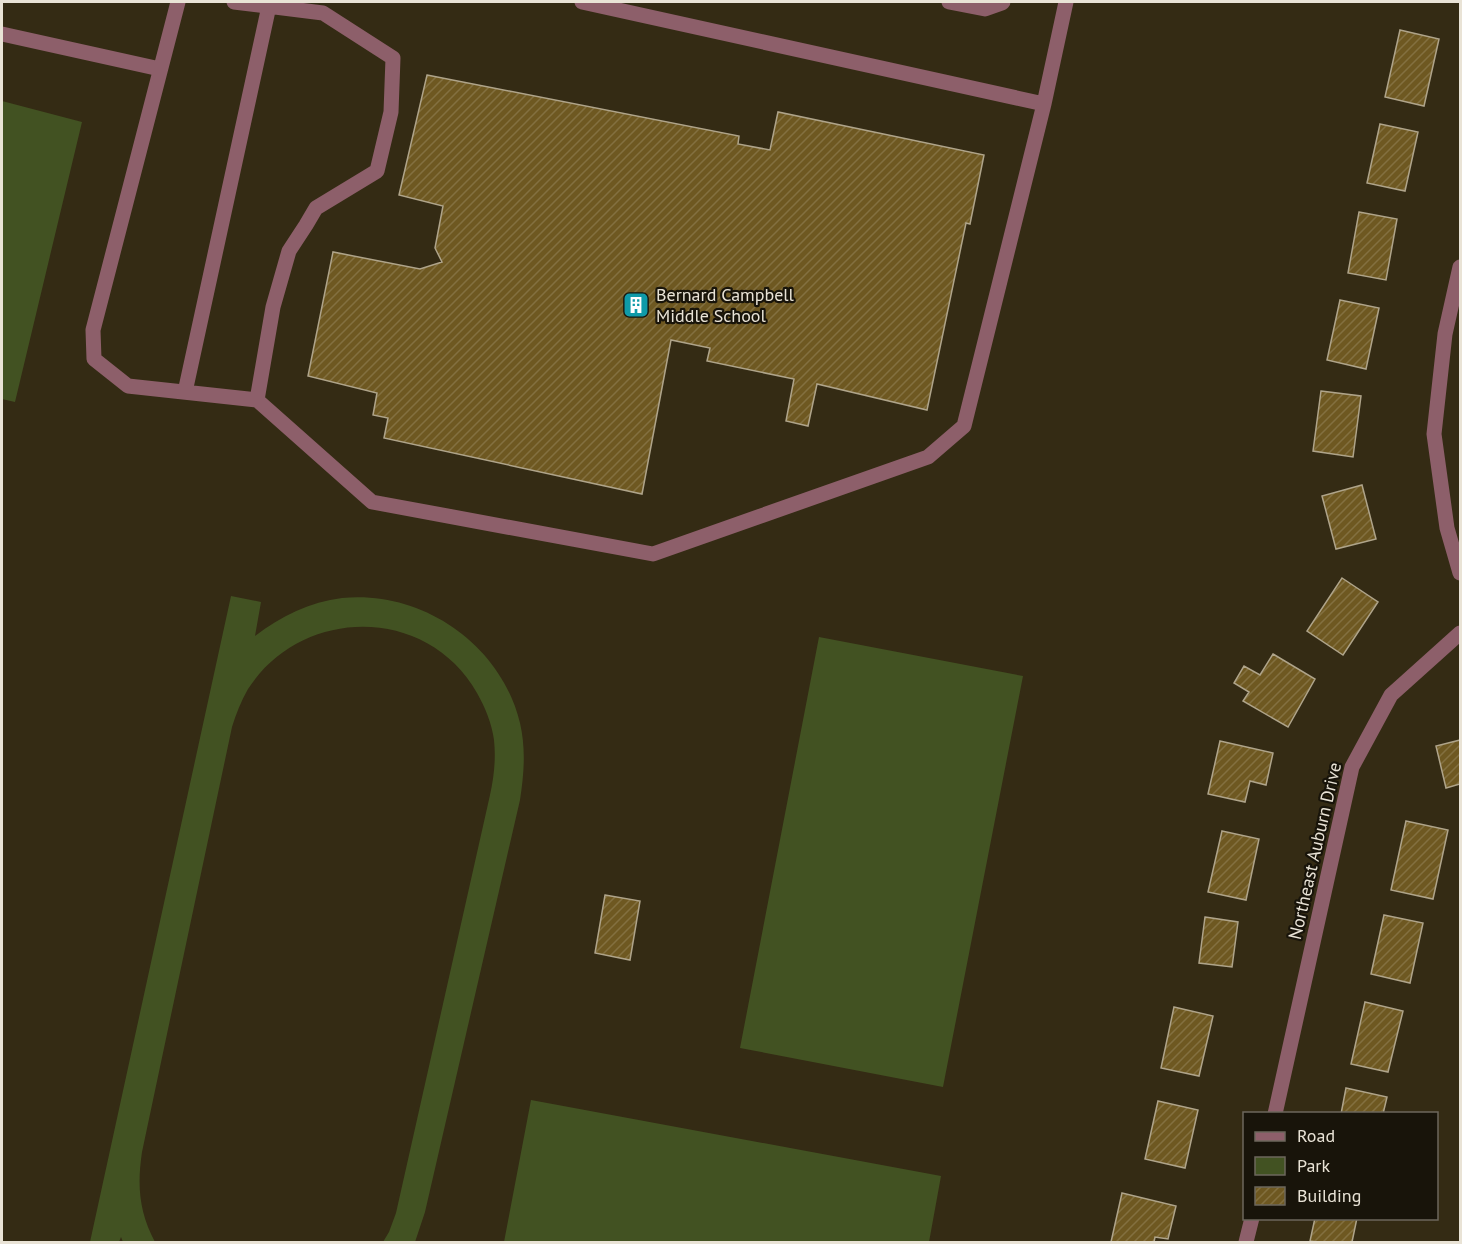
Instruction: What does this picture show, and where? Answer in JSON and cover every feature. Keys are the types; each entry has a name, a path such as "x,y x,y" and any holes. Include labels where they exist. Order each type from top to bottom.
{"street":[{"path":"178,2 93,330 94,359 128,386 257,400 372,502 653,554 928,458 964,426 1044,104 1066,2"},
{"path":"234,2 323,13 393,58 391,112 378,171 316,207 289,251 273,307 257,400"},
{"path":"582,2 645,8 1044,104"},
{"path":"949,2 985,9 1003,2"},
{"path":"185,392 269,6"},
{"path":"2,34 160,69"},
{"path":"1461,267 1445,334 1434,434 1447,528 1461,573"},
{"name":"Northeast Auburn Drive","path":"1275,1112 1352,767 1392,695 1461,633"},
{"path":"1246,1242 1252,1220"}],"green space":[{"path":"2,101 82,122 15,402 2,399"},
{"path":"231,596 261,602 255,636 296,611 342,598 372,598 401,603 428,613 454,628 476,647 495,669 510,695 520,723 524,762 520,800 425,1212 415,1242 383,1242 396,1213 490,795 494,768 494,740 490,722 480,698 455,664 428,644 397,631 364,627 331,631 300,642 271,662 248,689 241,703 232,727 142,1152 141,1198 146,1220 155,1242 123,1242 121,1237 119,1242 90,1242"},
{"path":"819,637 1023,676 943,1087 740,1048"},
{"path":"531,1100 941,1176 929,1242 504,1242"}],"building":[{"path":"1400,30 1439,39 1424,106 1385,97"},
{"name":"Bernard Campbell Middle School","path":"427,75 739,136 738,144 770,150 778,112 984,155 970,224 966,223 927,410 817,384 808,426 786,421 794,379 707,361 710,348 671,340 642,494 384,438 388,418 373,415 377,393 308,376 333,252 420,269 442,262 435,248 443,206 399,195"},
{"path":"1380,124 1418,132 1405,191 1367,183"},
{"path":"1359,212 1397,219 1386,280 1348,273"},
{"path":"1340,300 1379,308 1366,369 1327,360"},
{"path":"1321,391 1361,396 1353,457 1313,451"},
{"path":"1362,485 1376,539 1336,549 1322,496"},
{"path":"1342,578 1378,602 1343,655 1307,631"},
{"path":"1273,654 1315,679 1288,727 1243,701 1249,692 1234,683 1244,666 1260,675"},
{"path":"1460,740 1460,784 1446,788 1436,746"},
{"path":"1220,741 1273,753 1266,785 1250,781 1245,802 1208,794"},
{"path":"1406,821 1448,830 1433,899 1391,890"},
{"path":"1222,831 1259,839 1246,900 1208,892"},
{"path":"605,895 640,901 630,960 595,953"},
{"path":"1384,915 1423,923 1410,983 1371,974"},
{"path":"1205,917 1238,922 1232,967 1199,963"},
{"path":"1365,1002 1403,1011 1388,1072 1351,1064"},
{"path":"1174,1007 1213,1016 1199,1076 1161,1068"},
{"path":"1346,1088 1387,1097 1383,1112 1341,1112"},
{"path":"1158,1101 1198,1110 1185,1168 1145,1159"},
{"path":"1122,1193 1176,1206 1168,1239 1155,1237 1154,1242 1111,1242"},
{"path":"1315,1220 1357,1220 1352,1242 1310,1241"}],"place":[{"name":"Bernard Campbell Middle School","path":"636,305"}]}
